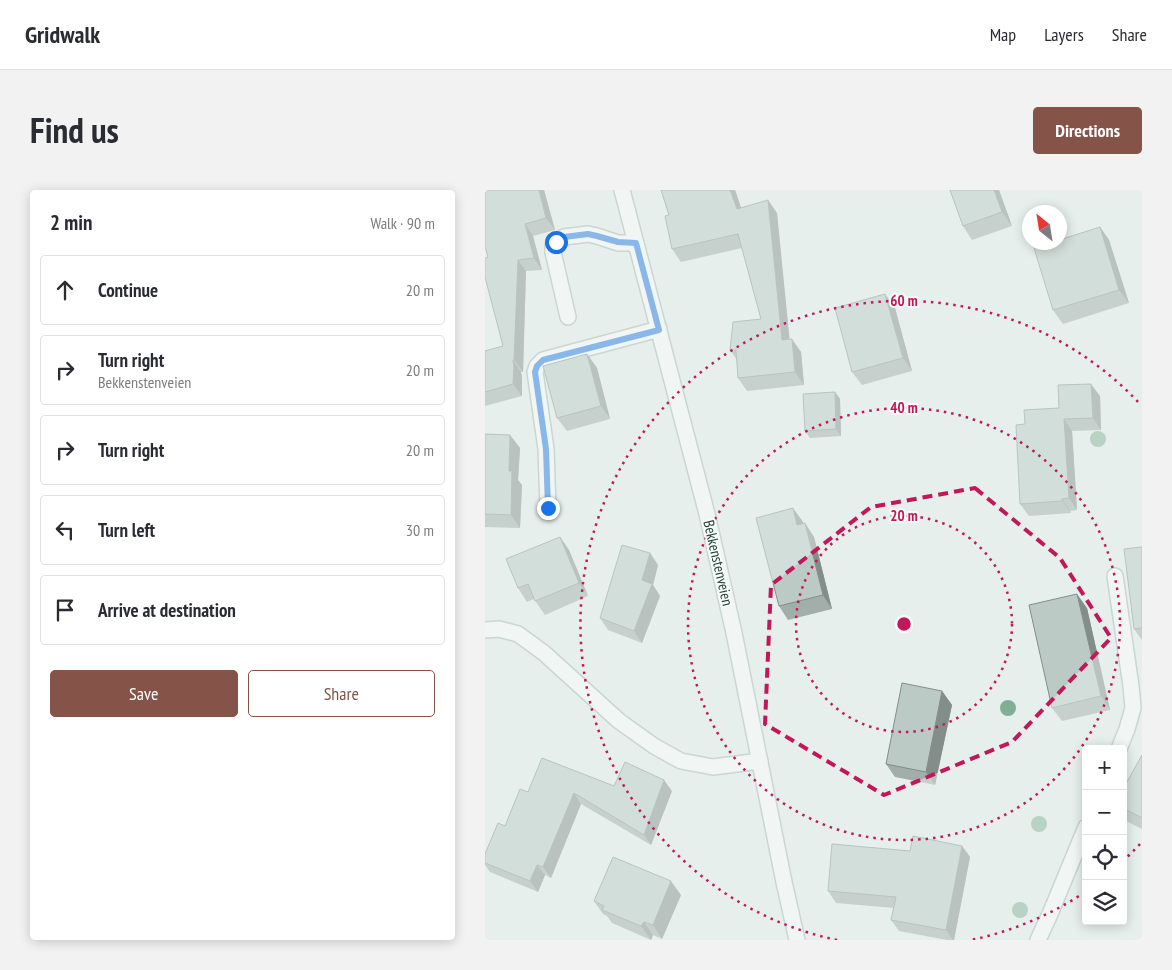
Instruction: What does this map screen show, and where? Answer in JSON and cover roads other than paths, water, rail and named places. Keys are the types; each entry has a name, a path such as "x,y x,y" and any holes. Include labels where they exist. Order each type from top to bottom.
{"street":[{"name":"Bekkenstenveien","path":"622,190 707,514 734,633 797,940"},
{"path":"568,317 553,252 553,246 556,242 564,237 588,234 618,242 636,243"},
{"path":"548,508 546,449 535,372 537,366 543,360 659,330"},
{"path":"1115,576 1133,708 1121,745"},
{"path":"485,630 499,629 518,634 544,654 619,721 654,746 681,761 713,767 760,762"},
{"path":"1038,940 1083,835"}]}
